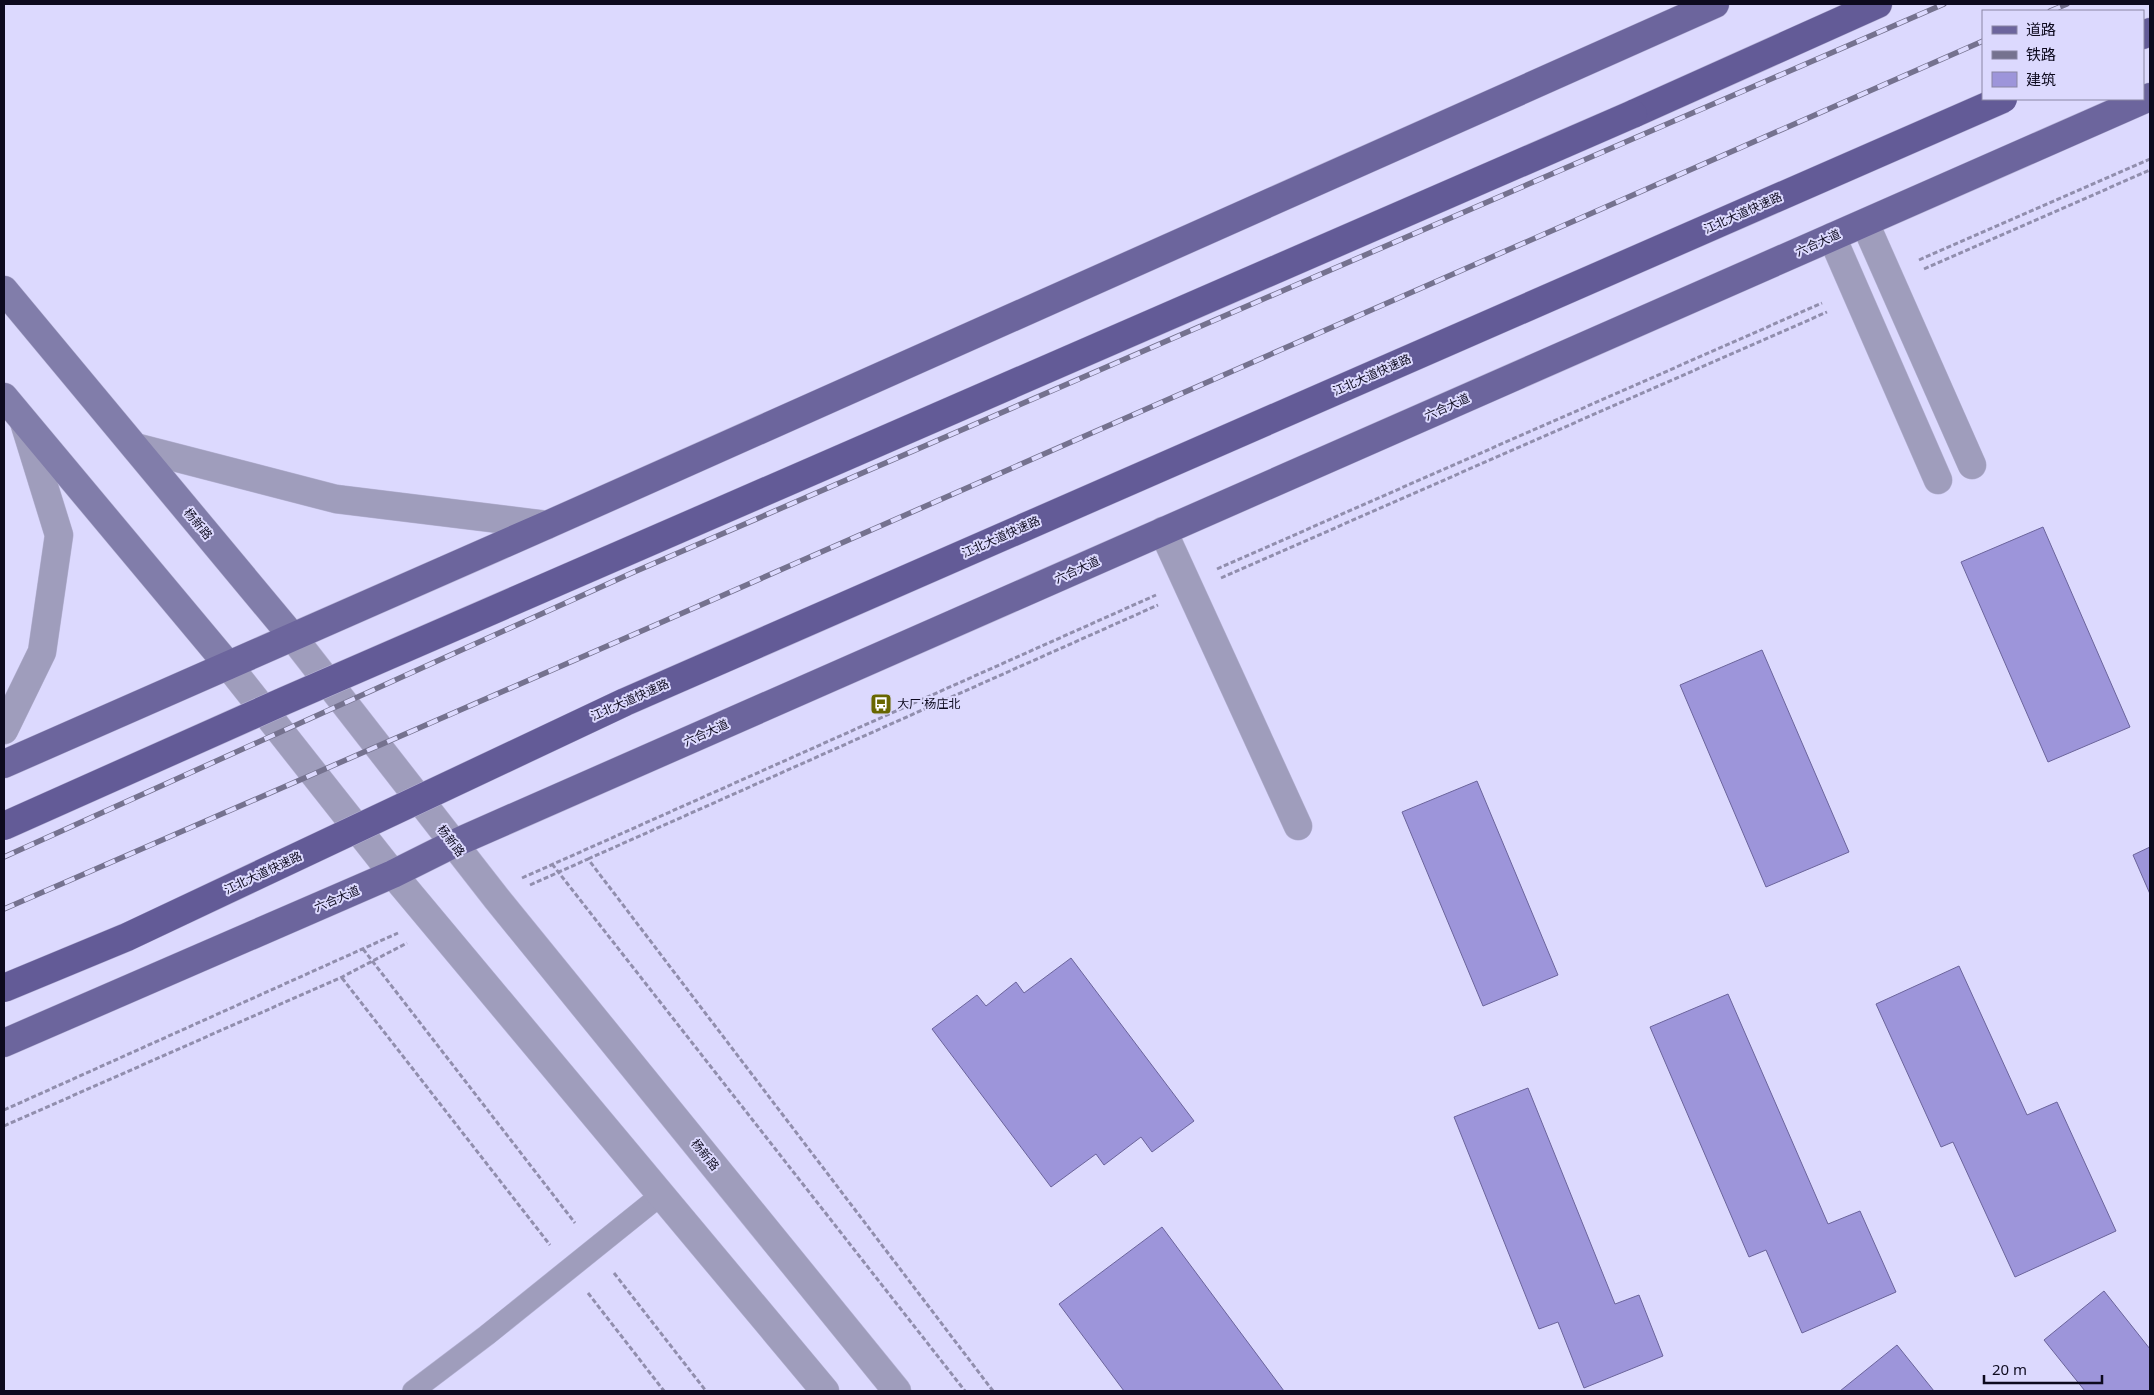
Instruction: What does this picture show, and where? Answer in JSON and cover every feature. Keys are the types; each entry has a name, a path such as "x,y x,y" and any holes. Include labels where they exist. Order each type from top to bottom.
{"highway":[{"path":"4,826 284,700 1633,114 1878,4"},
{"name":"江北大道快速路","path":"4,988 128,937 625,702 2001,100"}],"main road":[{"path":"4,764 292,636 548,526 1715,4"},
{"name":"六合大道","path":"4,1043 393,874 453,844 2143,100"},
{"name":"杨新路","path":"4,290 292,636"},
{"path":"4,398 228,665"}],"street":[{"path":"1866,222 1972,466"},
{"path":"1832,237 1938,480"},
{"path":"4,730 42,652 59,535 24,422"},
{"path":"135,447 336,499 548,526"},
{"path":"1163,532 1298,826"},
{"name":"杨新路","path":"292,636 453,844 897,1391"},
{"path":"228,665 393,874 825,1391"}],"lane":[{"path":"413,1391 661,1195"}],"path":[{"path":"1890,278 2150,159"},
{"path":"1890,278 2150,170"},
{"path":"494,895 552,864 1856,294"},
{"path":"494,895 559,872 1188,587 1856,294"},
{"path":"588,859 993,1391"},
{"path":"552,864 965,1391"},
{"path":"4,1110 363,949 434,923"},
{"path":"4,1126 342,977 434,923"},
{"path":"363,949 706,1391"},
{"path":"342,977 664,1391"}],"building":[{"path":"2043,527 2130,727 2048,762 1961,562"},
{"path":"1762,650 1849,852 1766,887 1680,685"},
{"path":"1477,781 1558,975 1483,1006 1402,812"},
{"path":"2150,847 2150,894 2133,855"},
{"path":"1071,958 1194,1121 1152,1152 1141,1137 1104,1165 1096,1154 1051,1187 932,1029 977,995 986,1006 1016,982 1024,993"},
{"path":"1959,966 2027,1115 2057,1102 2116,1231 2015,1277 1953,1142 1941,1147 1876,1004"},
{"path":"1728,994 1828,1224 1860,1211 1896,1292 1802,1333 1766,1250 1749,1257 1650,1027"},
{"path":"1528,1088 1615,1304 1639,1295 1663,1356 1584,1388 1558,1322 1539,1329 1454,1117"},
{"path":"1162,1227 1284,1391 1124,1391 1059,1304"},
{"path":"2104,1291 2150,1349 2150,1391 2085,1391 2044,1340"},
{"path":"1897,1345 1934,1391 1840,1391"}],"railway":[{"path":"4,857 634,572 1944,4"},
{"path":"2052,10 2067,4"},
{"path":"4,909 653,626 1982,41"}],"place":[{"name":"大厂·杨庄北","path":"881,704"}]}
